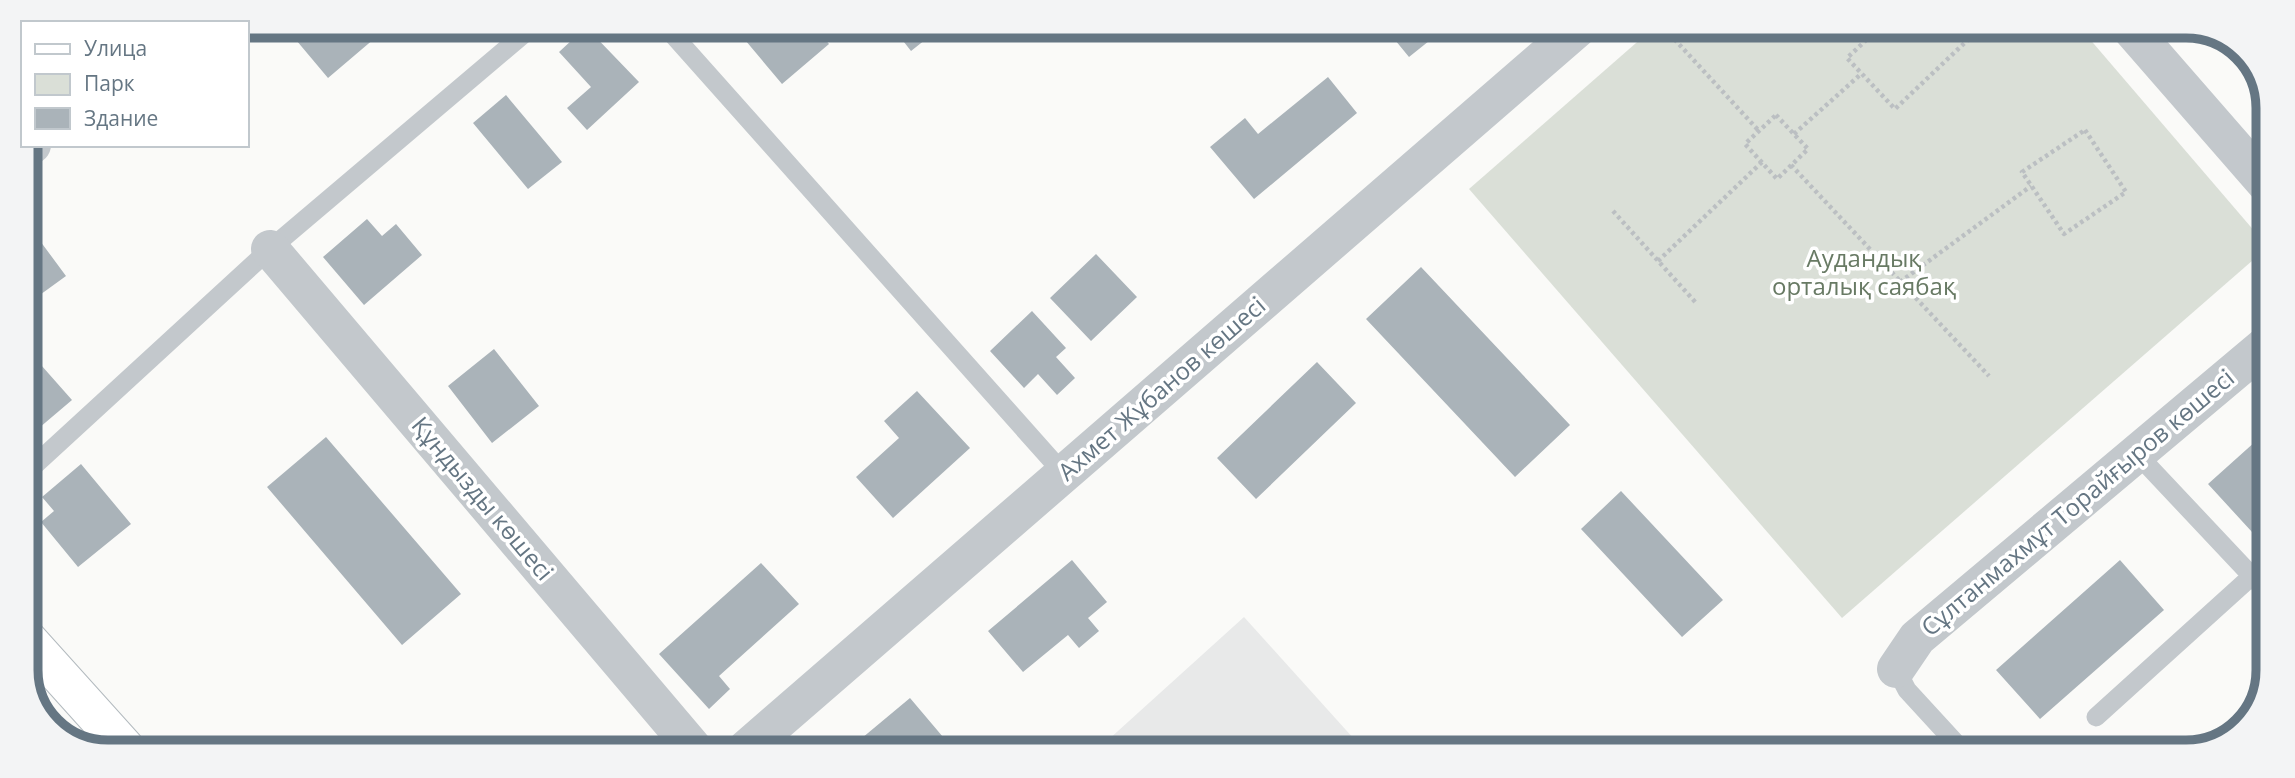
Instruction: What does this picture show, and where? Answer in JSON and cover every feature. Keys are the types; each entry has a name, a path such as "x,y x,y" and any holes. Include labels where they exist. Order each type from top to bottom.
{"street":[{"name":"Ахмет Жұбанов көшесі","path":"756,740 1567,38"},
{"path":"2139,38 2256,172"},
{"name":"Құндызды көшесі","path":"270,249 686,740"},
{"name":"Сұлтанмахмұт Торайғыров көшесі","path":"1896,669 1917,638 2256,353"},
{"path":"39,652 118,740"}],"lane":[{"path":"39,461 270,249 519,38"},
{"path":"680,38 1064,474"},
{"path":"2137,454 2256,579"},
{"path":"2096,718 2256,585"},
{"path":"1896,669 1906,690 1953,740"}],"path":[{"path":"1673,38 1759,131"},
{"path":"1868,38 1847,58 1895,109 1970,38"},
{"path":"1794,134 1861,74"},
{"path":"1776,115 1794,134 1808,149 1777,179 1745,144 1776,115"},
{"path":"2085,130 2126,192 2064,234 2031,186 2022,172 2085,130"},
{"path":"1658,261 1762,162"},
{"path":"1791,165 1989,376"},
{"path":"1900,282 2031,186"},
{"path":"1613,211 1697,304"}],"shaded area":[{"path":"1244,617 1355,740 1108,740"}],"green space":[{"name":"Аудандық орталық саябақ","path":"1642,38 2089,38 2256,233 2256,257 1842,618 1469,189"}],"building":[{"path":"294,38 375,38 328,78"},
{"path":"574,38 597,38 639,82 587,130 567,108 591,87 559,52"},
{"path":"743,38 824,38 829,44 782,84"},
{"path":"901,38 927,38 911,51"},
{"path":"1393,38 1433,38 1409,57"},
{"path":"1328,77 1357,113 1254,199 1210,147 1245,118 1258,134"},
{"path":"506,95 562,162 528,189 473,123"},
{"path":"367,219 382,236 396,224 422,255 364,305 323,257"},
{"path":"38,238 66,276 38,296"},
{"path":"1096,254 1137,297 1091,341 1050,298"},
{"path":"1421,267 1570,425 1515,477 1366,319"},
{"path":"1032,311 1066,348 1056,357 1075,378 1057,395 1038,374 1024,388 990,351"},
{"path":"494,349 539,406 492,443 448,386"},
{"path":"38,362 72,400 39,428"},
{"path":"1317,362 1356,403 1256,499 1217,458"},
{"path":"917,391 970,448 893,518 856,477 899,438 884,421"},
{"path":"326,437 461,594 402,645 267,487"},
{"path":"2256,441 2256,528 2252,532 2208,484"},
{"path":"81,464 131,524 78,567 41,522 54,511 42,497"},
{"path":"1621,491 1723,600 1682,637 1581,529"},
{"path":"1072,560 1107,602 1088,618 1099,631 1079,648 1068,635 1023,672 988,631"},
{"path":"2120,560 2164,610 2040,719 1996,670"},
{"path":"761,563 799,604 719,676 730,689 709,709 659,654"},
{"path":"910,698 943,737 939,740 862,738"}]}
